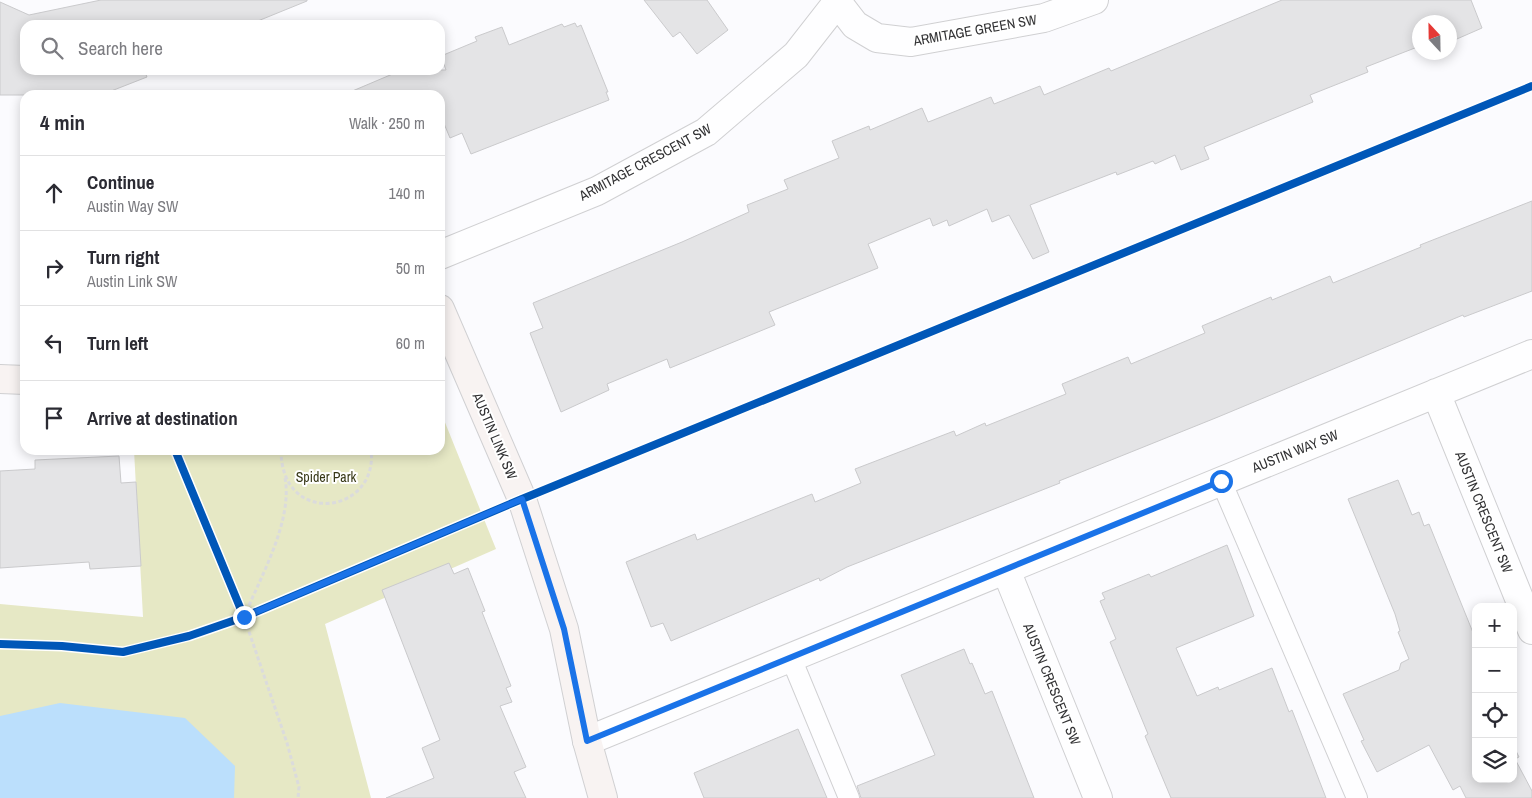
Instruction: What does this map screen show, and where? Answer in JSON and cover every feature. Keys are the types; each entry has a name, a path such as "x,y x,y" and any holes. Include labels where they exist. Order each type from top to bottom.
{"street":[{"name":"ARMITAGE GREEN SW","path":"838,2 855,26 878,38 911,42 1044,18 1094,0"},
{"name":"ARMITAGE CRESCENT SW","path":"445,253 596,191 706,132 796,55 838,2"},
{"name":"AUSTIN LINK SW","path":"445,321 522,499 564,629 587,741 603,798"},
{"name":"AUSTIN WAY SW","path":"587,741 1532,354"},
{"path":"0,379 20,380"},
{"name":"AUSTIN CRESCENT SW","path":"1436,393 1532,630"},
{"name":"AUSTIN CRESCENT SW","path":"1006,570 1098,798"}],"lane":[{"path":"1221,481 1357,798"},
{"path":"791,658 849,798"}],"path":[{"path":"281,455 281,464 288,484 306,500 321,503 337,502 352,496 363,485 370,471 371,455"},
{"path":"244,617 280,526 285,508 285,478"},
{"path":"240,608 287,744 299,787 298,798"},
{"path":"234,620 253,613"}],"green space":[{"name":"Spider Park","path":"445,422 496,549 325,624 371,798 0,798 0,604 143,617 134,455 445,455"}],"water":[{"path":"60,703 185,718 235,766 234,798 0,798 0,716"}],"building":[{"path":"101,0 307,0 260,20 20,20 20,75 146,75 147,77 114,90 20,90 20,95 0,95 0,2 29,15"},
{"path":"644,0 707,0 728,30 697,54 680,32 673,37"},
{"path":"1282,0 1471,0 1482,28 1457,39 1457,15 1412,15 1412,49 1366,67 1368,72 1310,95 1313,102 1204,147 1209,159 1181,170 1175,155 1155,164 1153,161 1117,175 1116,172 1030,205 1049,252 1033,259 1009,215 992,222 987,209 949,226 947,220 933,226 930,218 868,244 878,268 769,312 775,325 670,368 667,359 607,384 609,390 561,412 530,333 543,328 533,303 682,242 749,212 747,205 788,189 784,180 839,158 832,141 869,126 870,130 922,108 928,122 991,97 994,104 1040,86 1044,95 1109,68 1111,71"},
{"path":"575,23 577,27 581,25 608,92 606,92 609,100 471,154 462,133 450,138 445,126 445,90 355,90 390,75 445,75 445,54 477,41 475,37 502,27 509,45 562,24 564,27"},
{"path":"1532,201 1532,291 1464,317 1463,315 1059,481 1060,483 847,567 820,581 819,578 671,641 663,623 651,627 626,562 695,534 697,540 812,494 815,502 861,483 855,469 954,431 956,436 985,423 986,426 1066,394 1062,384 1128,357 1131,364 1205,333 1202,326 1271,297 1272,300 1330,276 1333,283 1421,247 1420,245"},
{"path":"119,456 121,483 136,482 141,566 90,569 89,562 0,568 0,471 35,469 35,460"},
{"path":"1398,480 1412,515 1419,512 1424,526 1429,524 1472,630 1472,783 1517,783 1517,763 1532,791 1532,798 1466,798 1460,786 1453,790 1429,745 1377,772 1361,741 1364,740 1343,694 1399,670 1401,663 1409,659 1398,632 1400,631 1395,614 1348,499"},
{"path":"1227,545 1254,616 1176,648 1197,696 1218,687 1219,690 1272,668 1289,712 1292,710 1326,798 1171,798 1145,736 1148,734 1110,642 1116,639 1100,601 1105,599 1102,593 1149,574 1151,577"},
{"path":"449,563 454,574 468,568 485,611 482,612 511,686 506,688 512,702 500,706 526,767 514,772 526,798 386,798 434,778 422,748 440,740 382,590"},
{"path":"964,649 985,694 992,691 1034,798 861,798 857,786 935,755 901,675"},
{"path":"798,729 827,798 704,798 694,773"}],"cycle path":[{"path":"0,644 62,646 123,652 189,636 244,617 522,499 1532,86"},
{"path":"177,455 244,617"}],"route":[{"path":"244,617 522,499 564,629 587,741 1221,481"}]}
